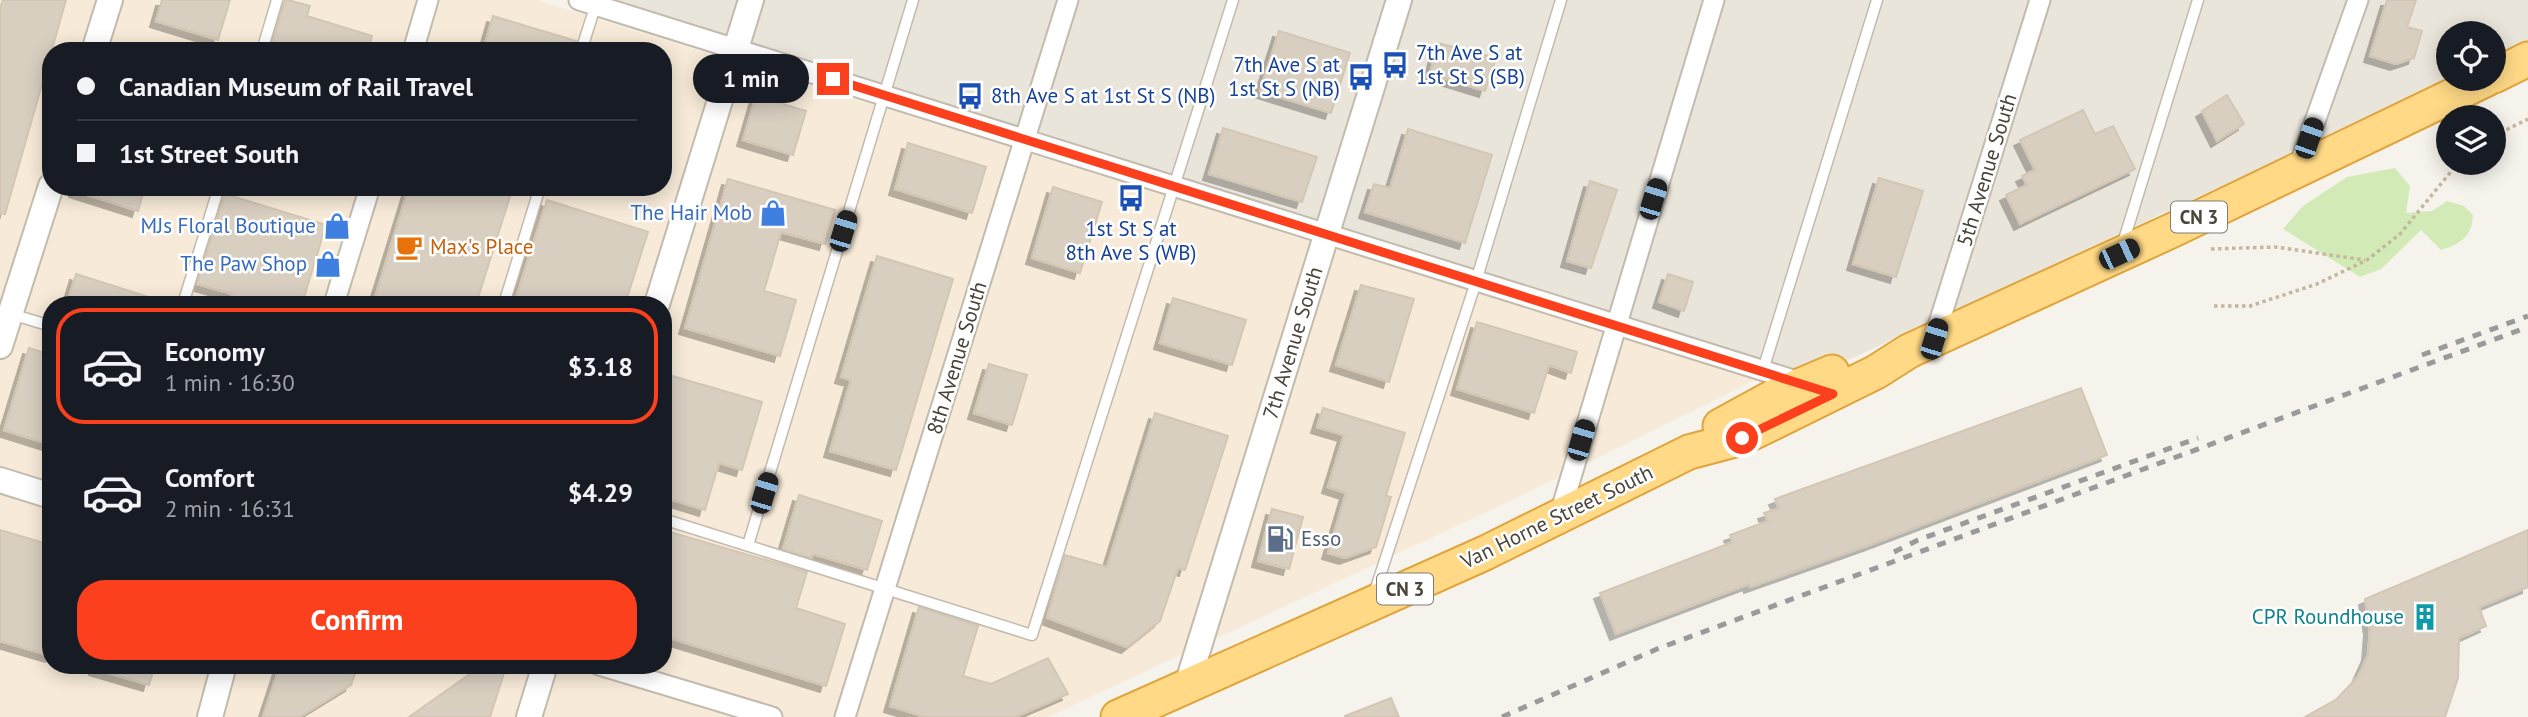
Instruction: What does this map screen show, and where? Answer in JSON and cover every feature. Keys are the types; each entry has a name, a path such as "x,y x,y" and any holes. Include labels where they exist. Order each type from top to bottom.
{"highway":[{"path":"2506,70 2528,59"},
{"name":"Van Horne Street South","path":"1118,717 1370,605 1689,452 1742,438 1819,389 1922,345 2119,254 2462,91"}],"street":[{"path":"97,42 110,0"},
{"path":"416,42 428,0"},
{"path":"659,296 751,0"},
{"name":"8th Avenue South","path":"845,717 1069,0"},
{"name":"7th Avenue South","path":"1186,685 1399,0"},
{"path":"1559,516 1614,323 1714,0"},
{"name":"5th Avenue South","path":"1922,345 2040,0"},
{"path":"2298,169 2358,0"},
{"path":"590,2 1819,389"},
{"path":"0,346 5,312 47,196"},
{"path":"336,296 367,196"},
{"path":"0,480 42,493"},
{"path":"209,717 221,674"},
{"path":"529,717 542,674"},
{"path":"629,674 772,717"}],"lane":[{"path":"264,42 277,0"},
{"path":"748,545 913,0"},
{"path":"672,522 1032,635 1233,0"},
{"path":"1370,605 1476,280 1561,0"},
{"path":"1763,370 1877,0"},
{"path":"2119,254 2198,0"},
{"path":"583,42 590,2"},
{"path":"185,296 216,196"},
{"path":"506,296 537,196"},
{"path":"5,312 42,323"}],"path":[{"path":"2506,130 2528,119"},
{"path":"2214,306 2250,306 2317,284 2367,260 2400,234 2448,175"},
{"path":"2211,249 2276,247 2367,260"}],"shaded area":[{"path":"0,0 536,0 671,42 42,42 42,196 672,196 672,42 1757,379 1523,495 1048,717 0,717"},
{"path":"582,0 2528,0 2528,43 2506,53 2506,21 2436,21 2436,86 1801,382"}],"green space":[{"path":"2395,168 2410,186 2406,213 2432,211 2447,201 2464,206 2473,215 2470,229 2464,238 2441,250 2421,230 2381,269 2360,277 2283,229 2303,206 2347,177"}],"building":[{"path":"3,0 66,0 54,42 42,42 42,84 5,214 0,213 0,8"},
{"path":"162,0 230,0 218,40 156,21"},
{"path":"285,0 310,6 307,16 372,36 370,42 273,42"},
{"path":"2387,0 2416,0 2407,27 2422,31 2414,58 2396,64 2370,56"},
{"path":"493,16 576,41 576,42 486,42"},
{"path":"1279,31 1350,53 1331,113 1260,91"},
{"path":"1438,43 1496,58 1485,91 1430,74"},
{"path":"2227,95 2244,124 2217,141 2202,111"},
{"path":"756,96 806,111 793,155 743,140"},
{"path":"2083,110 2095,134 2113,126 2135,169 2020,224 2006,195 2027,185 2022,176 2035,170 2020,140"},
{"path":"1223,128 1317,157 1302,202 1209,174"},
{"path":"1408,129 1492,155 1465,243 1365,212 1374,184 1390,188"},
{"path":"908,143 986,167 972,213 895,189"},
{"path":"1879,178 1923,191 1896,277 1853,264"},
{"path":"728,179 835,210 825,244 781,232 764,291 796,300 780,356 685,328"},
{"path":"1590,181 1617,190 1591,268 1567,261"},
{"path":"1053,187 1102,202 1080,273 1032,258"},
{"path":"91,196 142,196 138,211"},
{"path":"224,196 326,225 304,296 231,296 197,284"},
{"path":"406,196 510,196 479,296 375,296"},
{"path":"547,200 648,232 628,296 517,296"},
{"path":"877,256 953,279 896,470 830,451 851,380 841,377"},
{"path":"76,274 145,296 69,296"},
{"path":"1668,274 1693,282 1684,311 1659,302"},
{"path":"1361,285 1414,299 1389,382 1336,365"},
{"path":"1173,298 1246,320 1232,365 1160,343"},
{"path":"1477,322 1577,352 1571,373 1549,365 1534,413 1457,389"},
{"path":"29,348 42,352 42,442 4,430"},
{"path":"989,364 1027,375 1012,425 974,413"},
{"path":"672,376 762,402 742,470 719,463 705,510 672,500"},
{"path":"2081,388 2107,455 1869,545 1750,587 1749,584 1616,634 1600,593 1733,542 1730,535 1768,521 1764,513 1779,508 1775,499"},
{"path":"1323,408 1405,433 1386,496 1391,497 1376,547 1345,558 1328,553 1346,493 1328,487 1344,435 1317,427"},
{"path":"1155,413 1228,436 1185,570 1178,568 1160,621 1127,647 1047,618 1065,555 1107,567"},
{"path":"799,495 882,521 867,570 813,554 811,558 783,549"},
{"name":"Esso","path":"1272,509 1303,517 1289,569 1258,561"},
{"path":"0,530 42,542 42,653 0,641"},
{"name":"CPR Roundhouse","path":"2528,530 2528,587 2479,607 2486,626 2459,638 2458,678 2445,717 2305,717 2337,699 2358,677 2368,655 2370,629 2365,599"},
{"path":"672,533 807,572 796,608 845,624 826,686 672,639"},
{"path":"919,607 978,626 963,676 991,684 1048,658 1068,694 1015,717 925,717 890,706"},
{"path":"112,674 152,674 149,685"},
{"path":"277,674 355,674 351,685 299,717 263,717"},
{"path":"470,674 504,674 490,717 409,717"},
{"path":"1391,698 1399,717 1345,717 1345,716"}],"railway":[{"path":"2422,355 2528,316"},
{"path":"1502,717 1657,649 2528,327"},
{"path":"1894,552 1918,540 2198,438"}],"place":[{"name":"7th Ave S at 1st St S (SB)","path":"1395,65"},
{"name":"7th Ave S at 1st St S (NB)","path":"1361,77"},
{"name":"8th Ave S at 1st St S (NB)","path":"970,96"},
{"name":"1st St S at 8th Ave S (WB)","path":"1131,198"},
{"name":"The Hair Mob","path":"773,213"},
{"name":"MJs Floral Boutique","path":"337,226"},
{"name":"Max's Place","path":"409,247"},
{"name":"The Paw Shop","path":"328,264"},
{"name":"Esso","path":"1280,539"},
{"name":"CPR Roundhouse","path":"2425,617"}],"route":[{"path":"833,79 1833,394 1742,438"}]}
